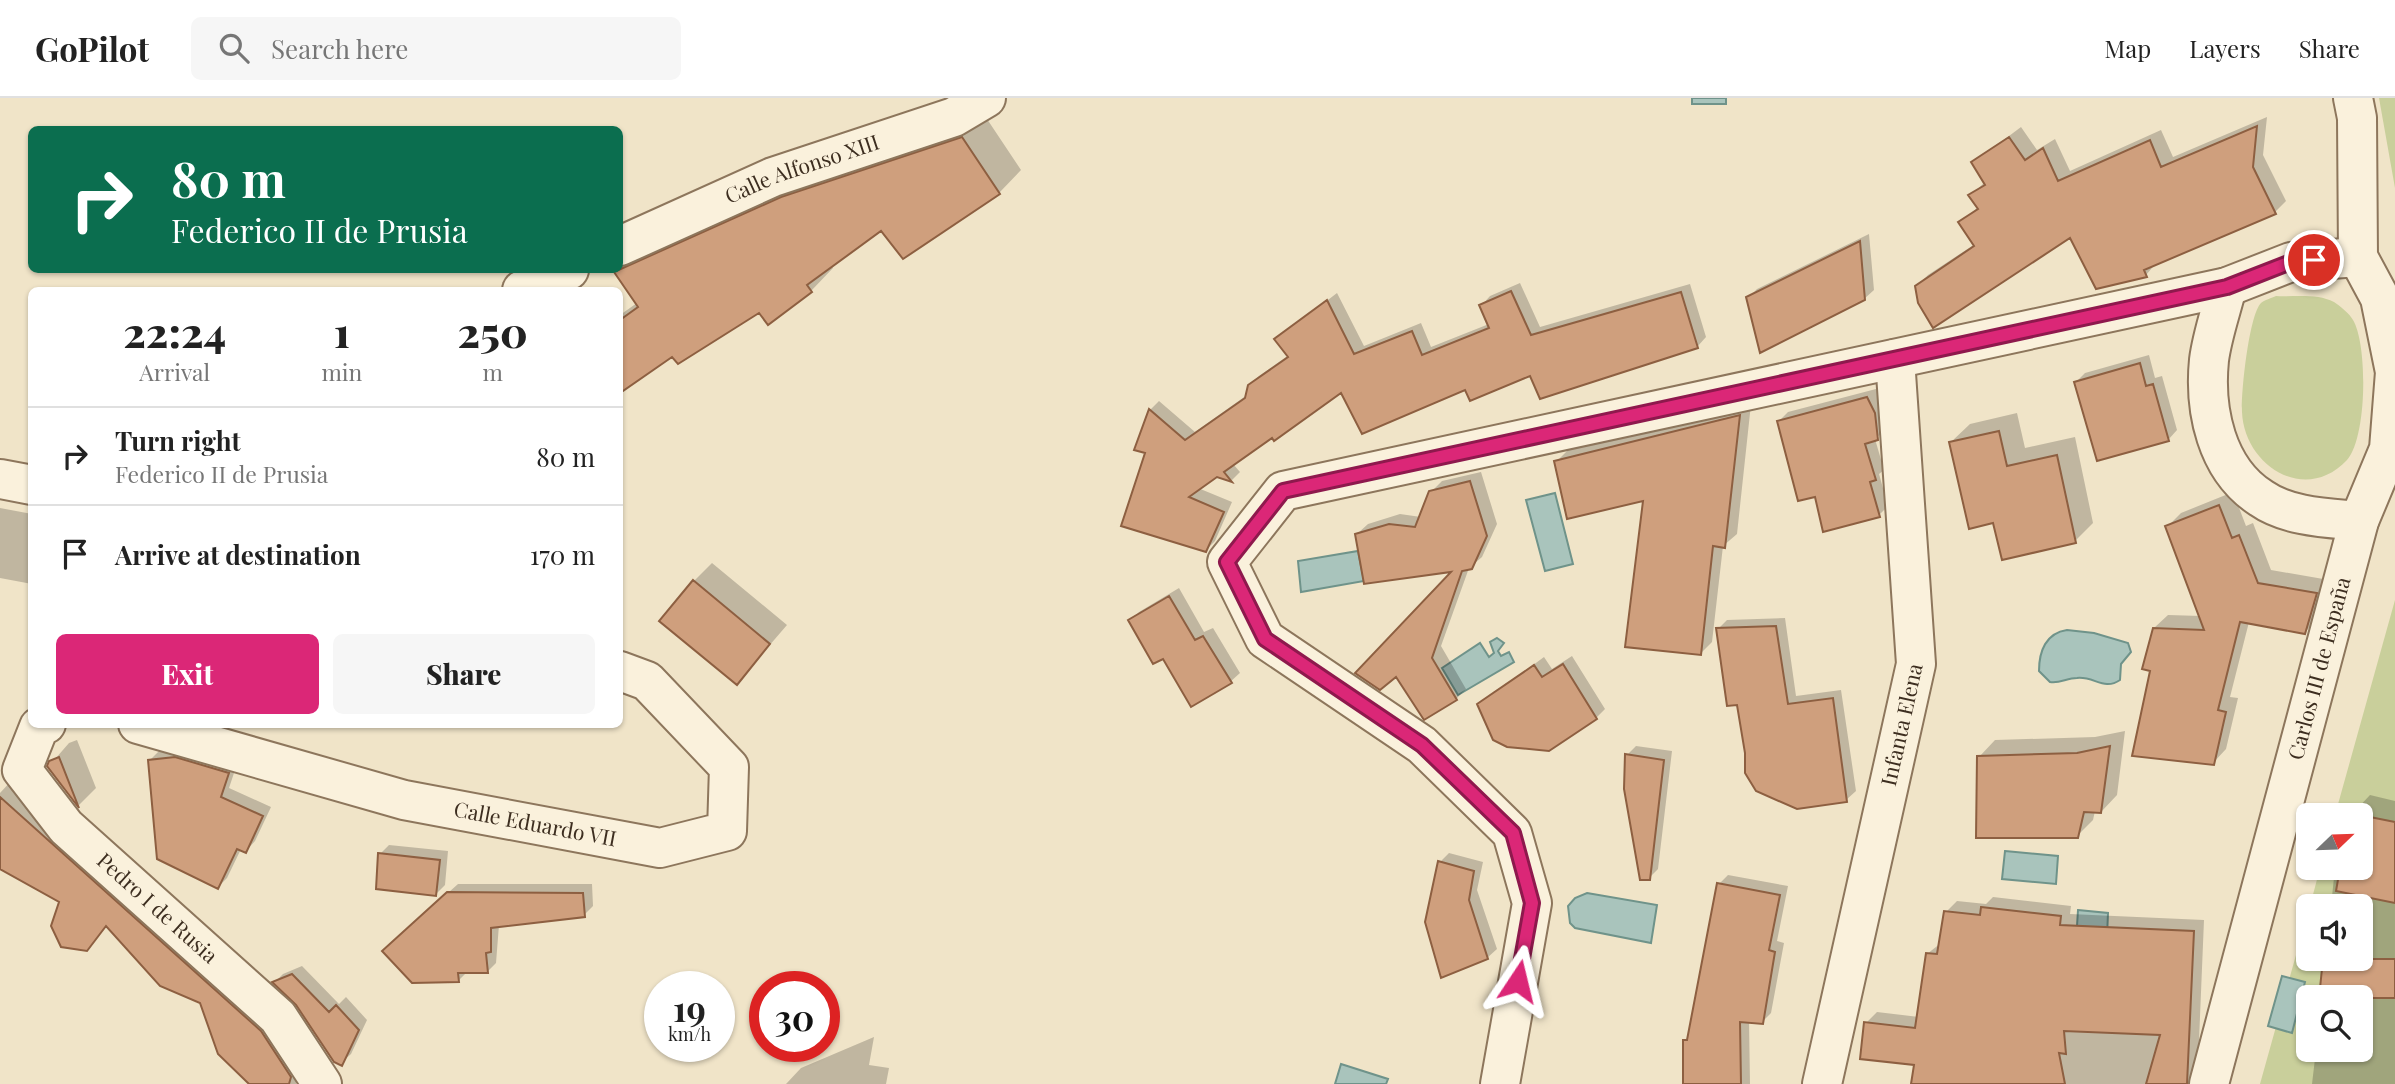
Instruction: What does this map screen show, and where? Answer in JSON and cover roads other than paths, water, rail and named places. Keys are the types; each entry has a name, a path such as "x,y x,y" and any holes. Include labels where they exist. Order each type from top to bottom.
{"street":[{"name":"Calle Alfonso XIII","path":"623,245 773,177 954,117 986,98"},
{"path":"1500,1084 1532,903 1513,833 1422,745 1265,639 1227,562 1283,491 2227,287 2291,262 2358,257 2357,118 2353,98"},
{"name":"Carlos III de España","path":"2208,1084 2360,521 2389,449 2395,372 2380,298 2358,257"},
{"path":"529,287 562,273"},
{"path":"2227,287 2209,371 2210,418 2228,466 2261,499 2310,516 2360,521"},
{"name":"Infanta Elena","path":"1822,1084 1916,664 1895,359"},
{"path":"0,480 28,484"},
{"name":"Calle Eduardo VII","path":"152,728 404,800 660,848 727,831 729,767 647,681 623,672"},
{"name":"Pedro I de Rusia","path":"42,728 22,770 66,827 278,1017 322,1084"}],"water":[{"path":"1692,98 1726,98 1726,104 1692,104"},
{"path":"1555,493 1573,564 1545,571 1526,500"},
{"path":"1358,551 1364,581 1301,592 1298,561"},
{"path":"2067,630 2094,633 2128,643 2131,652 2121,664 2120,680 2109,684 2083,678 2050,682 2039,671 2042,650 2054,635"},
{"path":"1497,638 1504,643 1498,651 1501,656 1509,652 1514,662 1458,695 1442,668 1480,643 1489,657 1494,653 1490,642"},
{"path":"2005,851 2058,856 2056,884 2002,879"},
{"path":"1587,893 1657,905 1651,943 1575,928 1570,923 1568,906 1575,898"},
{"path":"2078,910 2108,913 2106,960 2075,958"},
{"path":"2282,976 2305,982 2304,985 2296,985 2296,1017 2292,1033 2268,1026"},
{"path":"1341,1064 1388,1079 1386,1084 1335,1084"}]}
